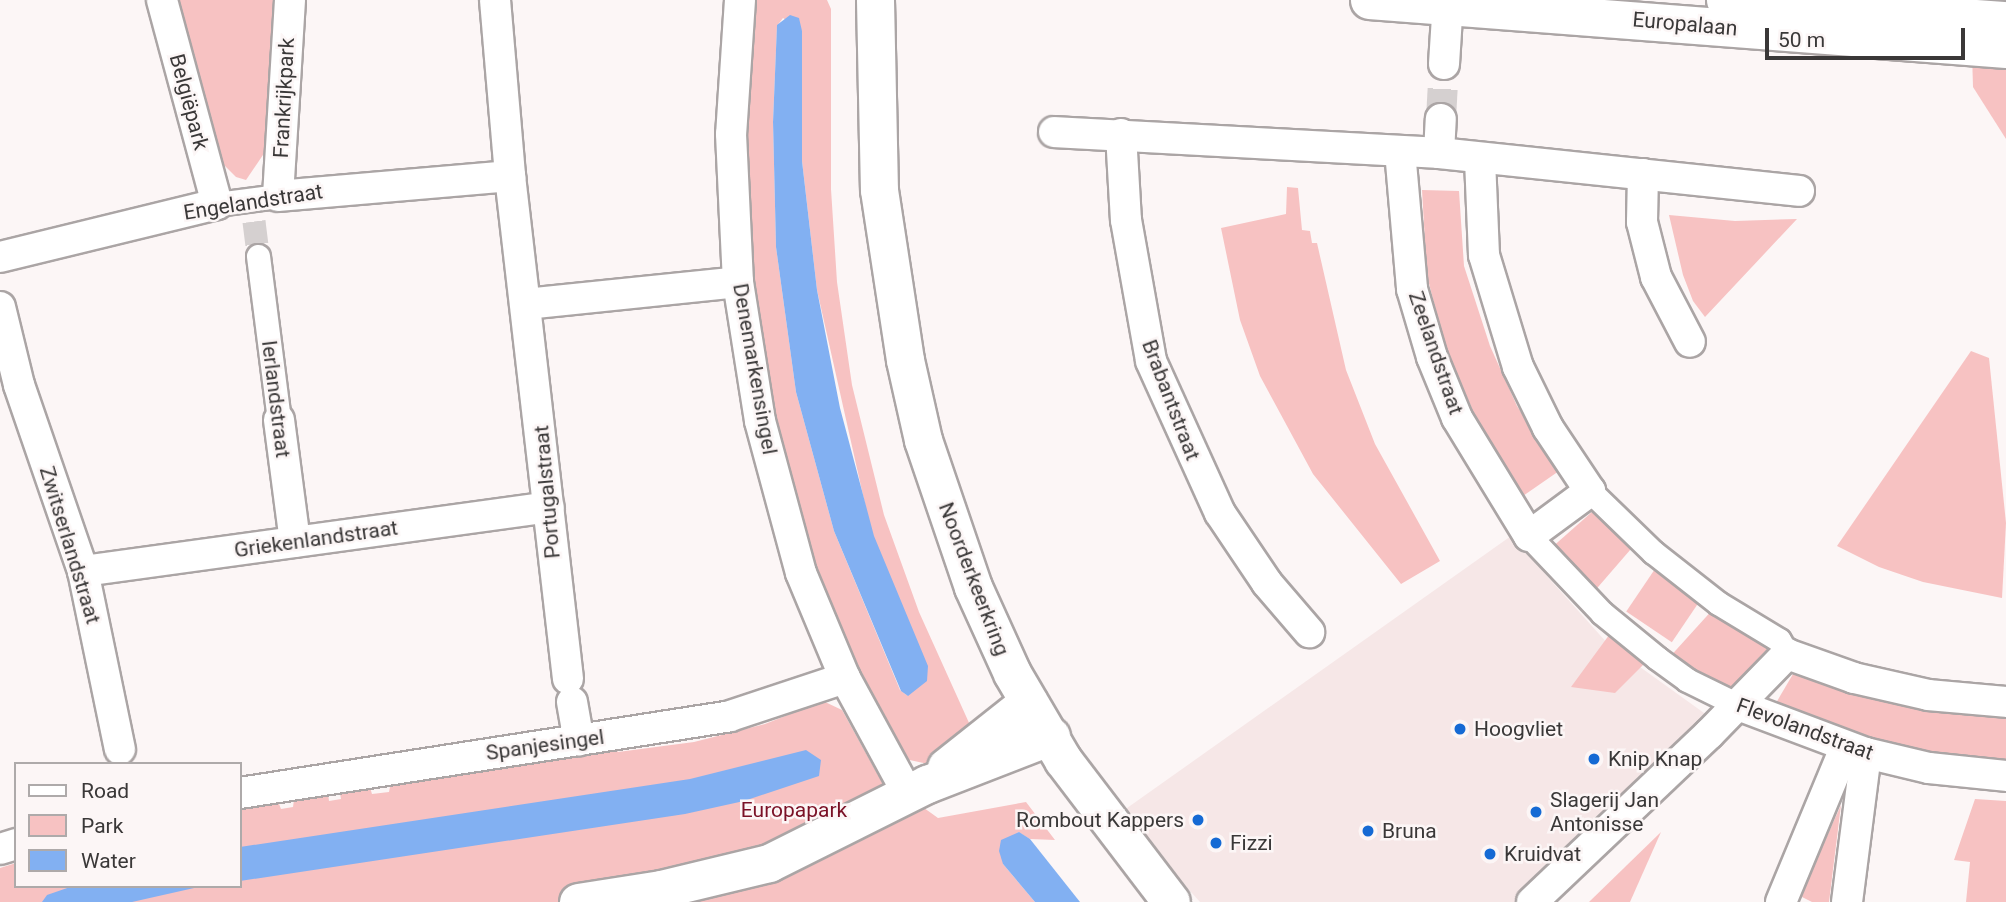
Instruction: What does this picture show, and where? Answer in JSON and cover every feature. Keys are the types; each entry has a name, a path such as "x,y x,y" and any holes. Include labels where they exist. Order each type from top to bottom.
{"street":[{"name":"Belgiëpark","path":"162,0 216,204"},
{"name":"Frankrijkpark","path":"261,206 290,0"},
{"name":"Portugalstraat","path":"495,0 510,176 570,690 579,740"},
{"name":"Denemarkensingel","path":"740,0 731,134 738,282 763,433 802,573 845,678 917,789"},
{"name":"Noorderkeerkring","path":"875,0 874,96 879,190 886,211 893,290 923,440 973,587 1028,702 1071,771 1171,902"},
{"name":"Noorderkeerkring","path":"886,211 893,191 891,96 900,0"},
{"name":"Europalaan","path":"1369,0 1447,3 2006,49"},
{"name":"Europalaan","path":"1725,0 2006,20"},
{"path":"1444,64 1447,3"},
{"path":"1439,153 1441,119"},
{"path":"1054,132 1439,153 1799,191"},
{"name":"Brabantstraat","path":"1121,134 1126,220 1151,360 1220,513 1266,583 1309,632"},
{"name":"Zeelandstraat","path":"1400,151 1412,289 1432,357 1457,418 1529,536 1602,613 1657,658"},
{"path":"1480,159 1484,255 1518,366 1548,428 1590,491 1653,552 1712,598 1779,640 1787,653 1854,678 1928,695 2006,702"},
{"path":"1643,174 1642,222 1656,276 1689,342"},
{"name":"Engelandstraat","path":"0,257 216,204 261,206 510,176"},
{"name":"Ierlandstraat","path":"258,256 295,542"},
{"path":"526,304 738,282"},
{"name":"Zwitserlandstraat","path":"0,307 10,388 83,572 120,749"},
{"path":"1529,536 1590,491"},
{"name":"Griekenlandstraat","path":"83,572 549,507"},
{"path":"1532,902 1738,705 1787,653"},
{"name":"Flevolandstraat","path":"1657,658 1686,680 1738,705 1856,750 1929,768 2006,776"},
{"name":"Spanjesingel","path":"242,793 730,716 845,678"},
{"path":"917,789 1028,702"},
{"path":"578,902 661,889 769,863 917,789 1051,736"},
{"path":"1781,902 1856,750"},
{"path":"1847,902 1856,750"}],"shaded area":[{"path":"1511,536 1608,644 1711,718 1520,902 1200,902 1120,813"}],"green space":[{"path":"172,0 280,0 267,149 246,180 236,177 216,157"},
{"path":"751,0 827,0 831,9 831,189 837,282 852,385 884,515 919,612 970,725 960,739 928,764 905,759 841,648 768,413 752,310 744,109","holes":["783,18 802,31 802,161 817,290 908,696 900,690 834,531 796,392 776,247 773,122 777,26"]},
{"path":"1972,53 2006,58 2006,139 1973,87"},
{"path":"1287,187 1298,188 1302,230 1310,231 1312,243 1317,243 1346,370 1375,444 1440,561 1401,584 1313,474 1260,376 1240,320 1221,228 1286,214"},
{"path":"1422,190 1459,191 1464,266 1490,346 1517,406 1559,471 1520,498 1480,427 1446,349 1427,276"},
{"path":"1669,215 1735,221 1797,219 1705,317 1693,301 1683,275"},
{"path":"1971,351 1989,358 2006,523 2002,598 1923,582 1879,567 1837,546"},
{"path":"1601,504 1637,542 1592,594 1550,549"},
{"path":"1657,566 1703,597 1672,642 1626,612"},
{"path":"1715,607 1776,642 1724,695 1667,660"},
{"path":"1612,631 1648,660 1615,693 1571,687"},
{"path":"1796,669 2006,714 2006,760 1922,752 1848,735 1773,708"},
{"name":"Europapark","path":"823,701 842,710 878,775 938,818 1026,802 1055,840 1030,839 1018,832 1003,864 1035,902 0,902 0,868 14,864 14,888 242,888 242,797 277,799 281,809 293,807 294,800 327,786 329,801 341,799 338,782 369,784 372,794 389,792 391,782 613,744 618,752 694,742 765,724"},
{"path":"1975,799 2006,801 2006,902 1966,902 1970,862 1954,860"},
{"path":"1841,805 1829,902 1812,902 1800,896"},
{"path":"1661,832 1630,902 1589,902"}],"water":[{"path":"790,15 799,18 802,31 802,161 817,290 840,408 874,536 928,666 927,681 908,696 901,691 834,531 796,392 776,247 773,122 777,25"},
{"path":"806,750 821,760 819,776 744,801 685,814 242,881 242,847 690,779"},
{"path":"1019,832 1030,839 1080,902 1035,902 1003,864 999,851 1001,840"},
{"path":"67,888 194,888 132,902 42,902 47,895"}],"tunnel":[{"path":"1441,119 1444,64"},
{"path":"254,221 258,256"}],"place":[{"name":"Hoogvliet","path":"1460,729"},
{"name":"Knip Knap","path":"1594,759"},
{"name":"Slagerij Jan Antonisse","path":"1536,812"},
{"name":"Rombout Kappers","path":"1198,820"},
{"name":"Bruna","path":"1368,831"},
{"name":"Fizzi","path":"1216,843"},
{"name":"Kruidvat","path":"1490,854"}]}
